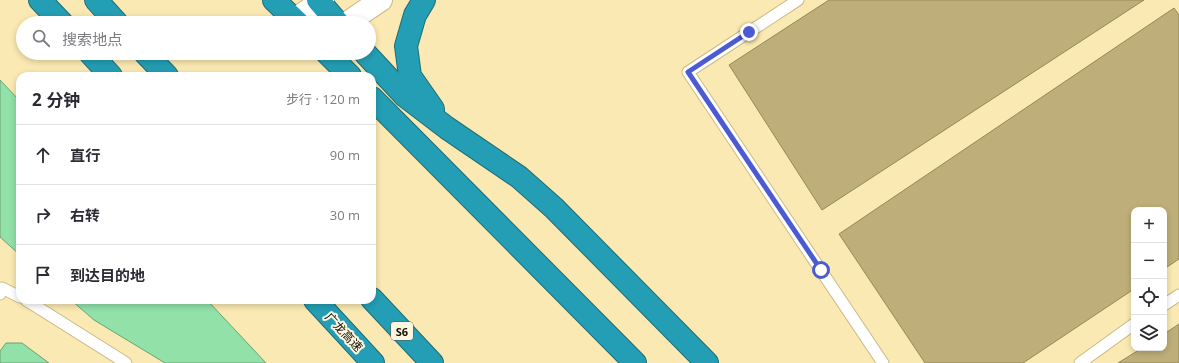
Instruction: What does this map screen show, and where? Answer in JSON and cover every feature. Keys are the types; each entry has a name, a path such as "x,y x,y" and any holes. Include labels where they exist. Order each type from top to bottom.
{"highway":[{"path":"40,0 55,16"},
{"path":"96,0 111,16"},
{"path":"274,0 291,16"},
{"path":"424,0 415,15 406,46 410,76 447,128"},
{"path":"320,1 332,16"},
{"path":"96,60 107,72"},
{"path":"152,60 163,72"},
{"path":"334,60 346,72"},
{"path":"372,60 405,96 447,128 519,177 554,208 707,363"},
{"path":"376,102 635,363"},
{"name":"S6","path":"376,303 432,363"},
{"name":"广龙高速","path":"319,304 373,363"}],"main road":[{"path":"357,16 381,0"},
{"path":"302,16 320,1"}],"lane":[{"path":"798,0 688,72 883,363"},
{"path":"0,294 2,288 16,295"},
{"path":"1167,303 1179,296"},
{"path":"32,304 126,363"},
{"path":"1080,363 1131,326"}],"shaded area":[{"path":"0,80 16,97 16,251 0,237"},
{"path":"76,304 211,304 266,363 165,363 94,320"},
{"path":"6,343 22,343 49,363 0,363 0,351"}],"building":[{"path":"829,0 1144,0 822,210 729,65"},
{"path":"1174,8 1179,15 1179,259 1167,267 1167,207 1131,207 1131,291 1023,363 925,363 839,234"},
{"path":"1179,324 1179,363 1118,363 1137,351 1167,351 1167,332"}],"route":[{"path":"749,32 688,72 821,270"}]}
